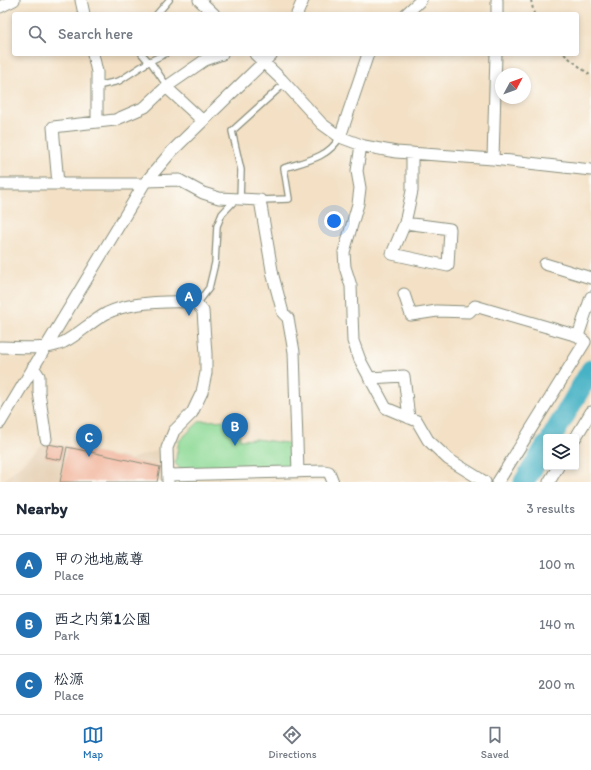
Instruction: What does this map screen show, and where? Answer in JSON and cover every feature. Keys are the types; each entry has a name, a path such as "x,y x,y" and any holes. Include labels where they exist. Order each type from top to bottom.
{"street":[{"path":"0,7 14,0"},
{"path":"81,0 84,12"},
{"path":"199,0 212,12"},
{"path":"298,12 303,0"},
{"path":"408,12 421,0"},
{"path":"497,0 497,12"},
{"path":"93,56 97,72 97,122"},
{"path":"58,184 53,127 114,120 145,107 167,87 205,60 216,56"},
{"path":"257,56 285,83 322,124 340,137 361,145 396,152 493,159 591,170"},
{"path":"0,423 45,346 146,182 172,151 270,56"},
{"path":"340,137 367,56"},
{"path":"493,159 496,56"},
{"path":"167,87 203,121"},
{"path":"361,145 357,171 360,188 358,204 344,252 345,267 351,286 353,341 360,360 386,408 417,421 428,440 448,459 485,482"},
{"path":"405,223 450,229 448,266 392,254 405,223 412,191 412,153"},
{"path":"0,184 58,184 179,180 203,193 219,198 260,200 273,276 283,313 288,318 294,352 298,472"},
{"path":"545,264 591,278"},
{"path":"404,294 411,315 437,311 469,312 476,306 578,336 585,342 579,354 498,482"},
{"path":"578,336 591,297"},
{"path":"0,347 45,346 63,342 108,313 124,306 172,301 195,302 203,311 206,373 202,392 192,413 174,431 167,448 168,478 329,472 334,482"},
{"path":"33,368 39,376 39,392 46,439"},
{"path":"369,378 404,376 408,418"},
{"path":"578,434 591,412"},
{"path":"549,482 556,470"}],"lane":[{"path":"159,12 169,0"},
{"path":"144,56 167,87"},
{"path":"97,86 119,81 161,56"},
{"path":"197,304 209,288 216,263 217,226 222,214 238,199 241,170 232,131 285,83"},
{"path":"260,200 289,199 284,168 322,157 336,145 340,137"}],"path":[{"path":"531,0 534,12"},
{"path":"566,56 591,76"}],"shaded area":[{"path":"46,442 131,459 163,448 162,482 2,482"}],"green space":[{"path":"238,420 240,440 255,439 293,444 294,462 288,466 181,470 175,463 179,441 200,421"}],"building":[{"path":"48,444 64,447 61,460 45,457"},
{"path":"67,447 160,467 157,482 60,482"}],"waterway":[{"path":"554,434 591,370"},
{"path":"524,482 543,451"}],"place":[{"name":"甲の池地蔵尊","path":"189,316"},
{"name":"西之内第1公園","path":"235,446"},
{"name":"松源","path":"89,457"}]}
